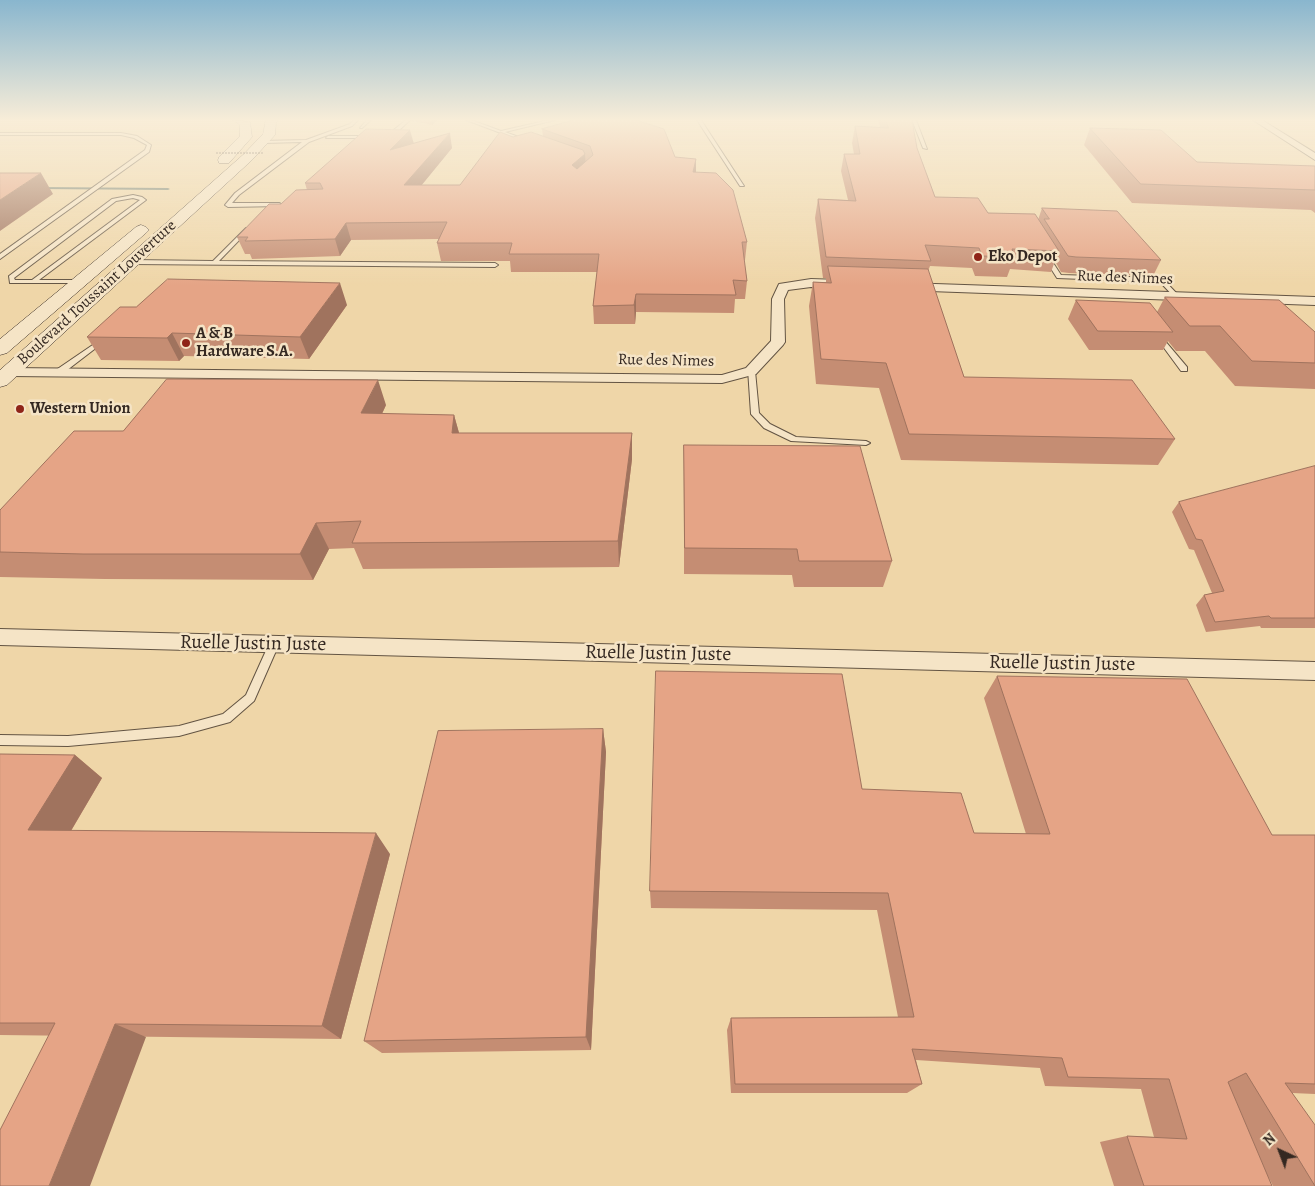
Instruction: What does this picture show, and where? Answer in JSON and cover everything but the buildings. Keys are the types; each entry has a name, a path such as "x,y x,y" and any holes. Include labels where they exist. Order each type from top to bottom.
{"main road":[{"path":"199,181 206,175"},
{"name":"Boulevard Toussaint Louverture","path":"5,376 232,175"},
{"name":"Boulevard Toussaint Louverture","path":"0,349 154,219"}],"street":[{"name":"Rue des Nimes","path":"5,376 58,372 722,379 751,370 778,342 778,299 783,286 811,283 851,284"},
{"name":"Rue des Nimes","path":"891,286 1069,294 1129,299 1178,298 1315,301"},
{"name":"Ruelle Justin Juste","path":"0,637 1315,671"}],"lane":[{"path":"0,256 114,175"},
{"path":"262,175 237,194 228,205 289,205"},
{"path":"736,175 742,185"},
{"path":"33,282 143,200 140,197 123,197 114,200 11,277 12,282 33,282 79,282"},
{"path":"264,212 271,205"},
{"path":"214,263 252,225"},
{"path":"1045,253 1069,294"},
{"path":"132,262 495,265"},
{"path":"1059,277 1162,280 1178,298"},
{"path":"1155,332 1184,369"},
{"path":"58,372 107,337"},
{"path":"751,370 755,414 767,426 794,439 866,443"},
{"path":"0,740 68,741 180,731 226,718 250,698 274,644"}],"waterway":[{"path":"39,188 168,189"}],"place":[{"name":"Eko Depot","path":"978,257"},
{"name":"A & B Hardware S.A.","path":"186,343"},
{"name":"Western Union","path":"20,409"}]}
